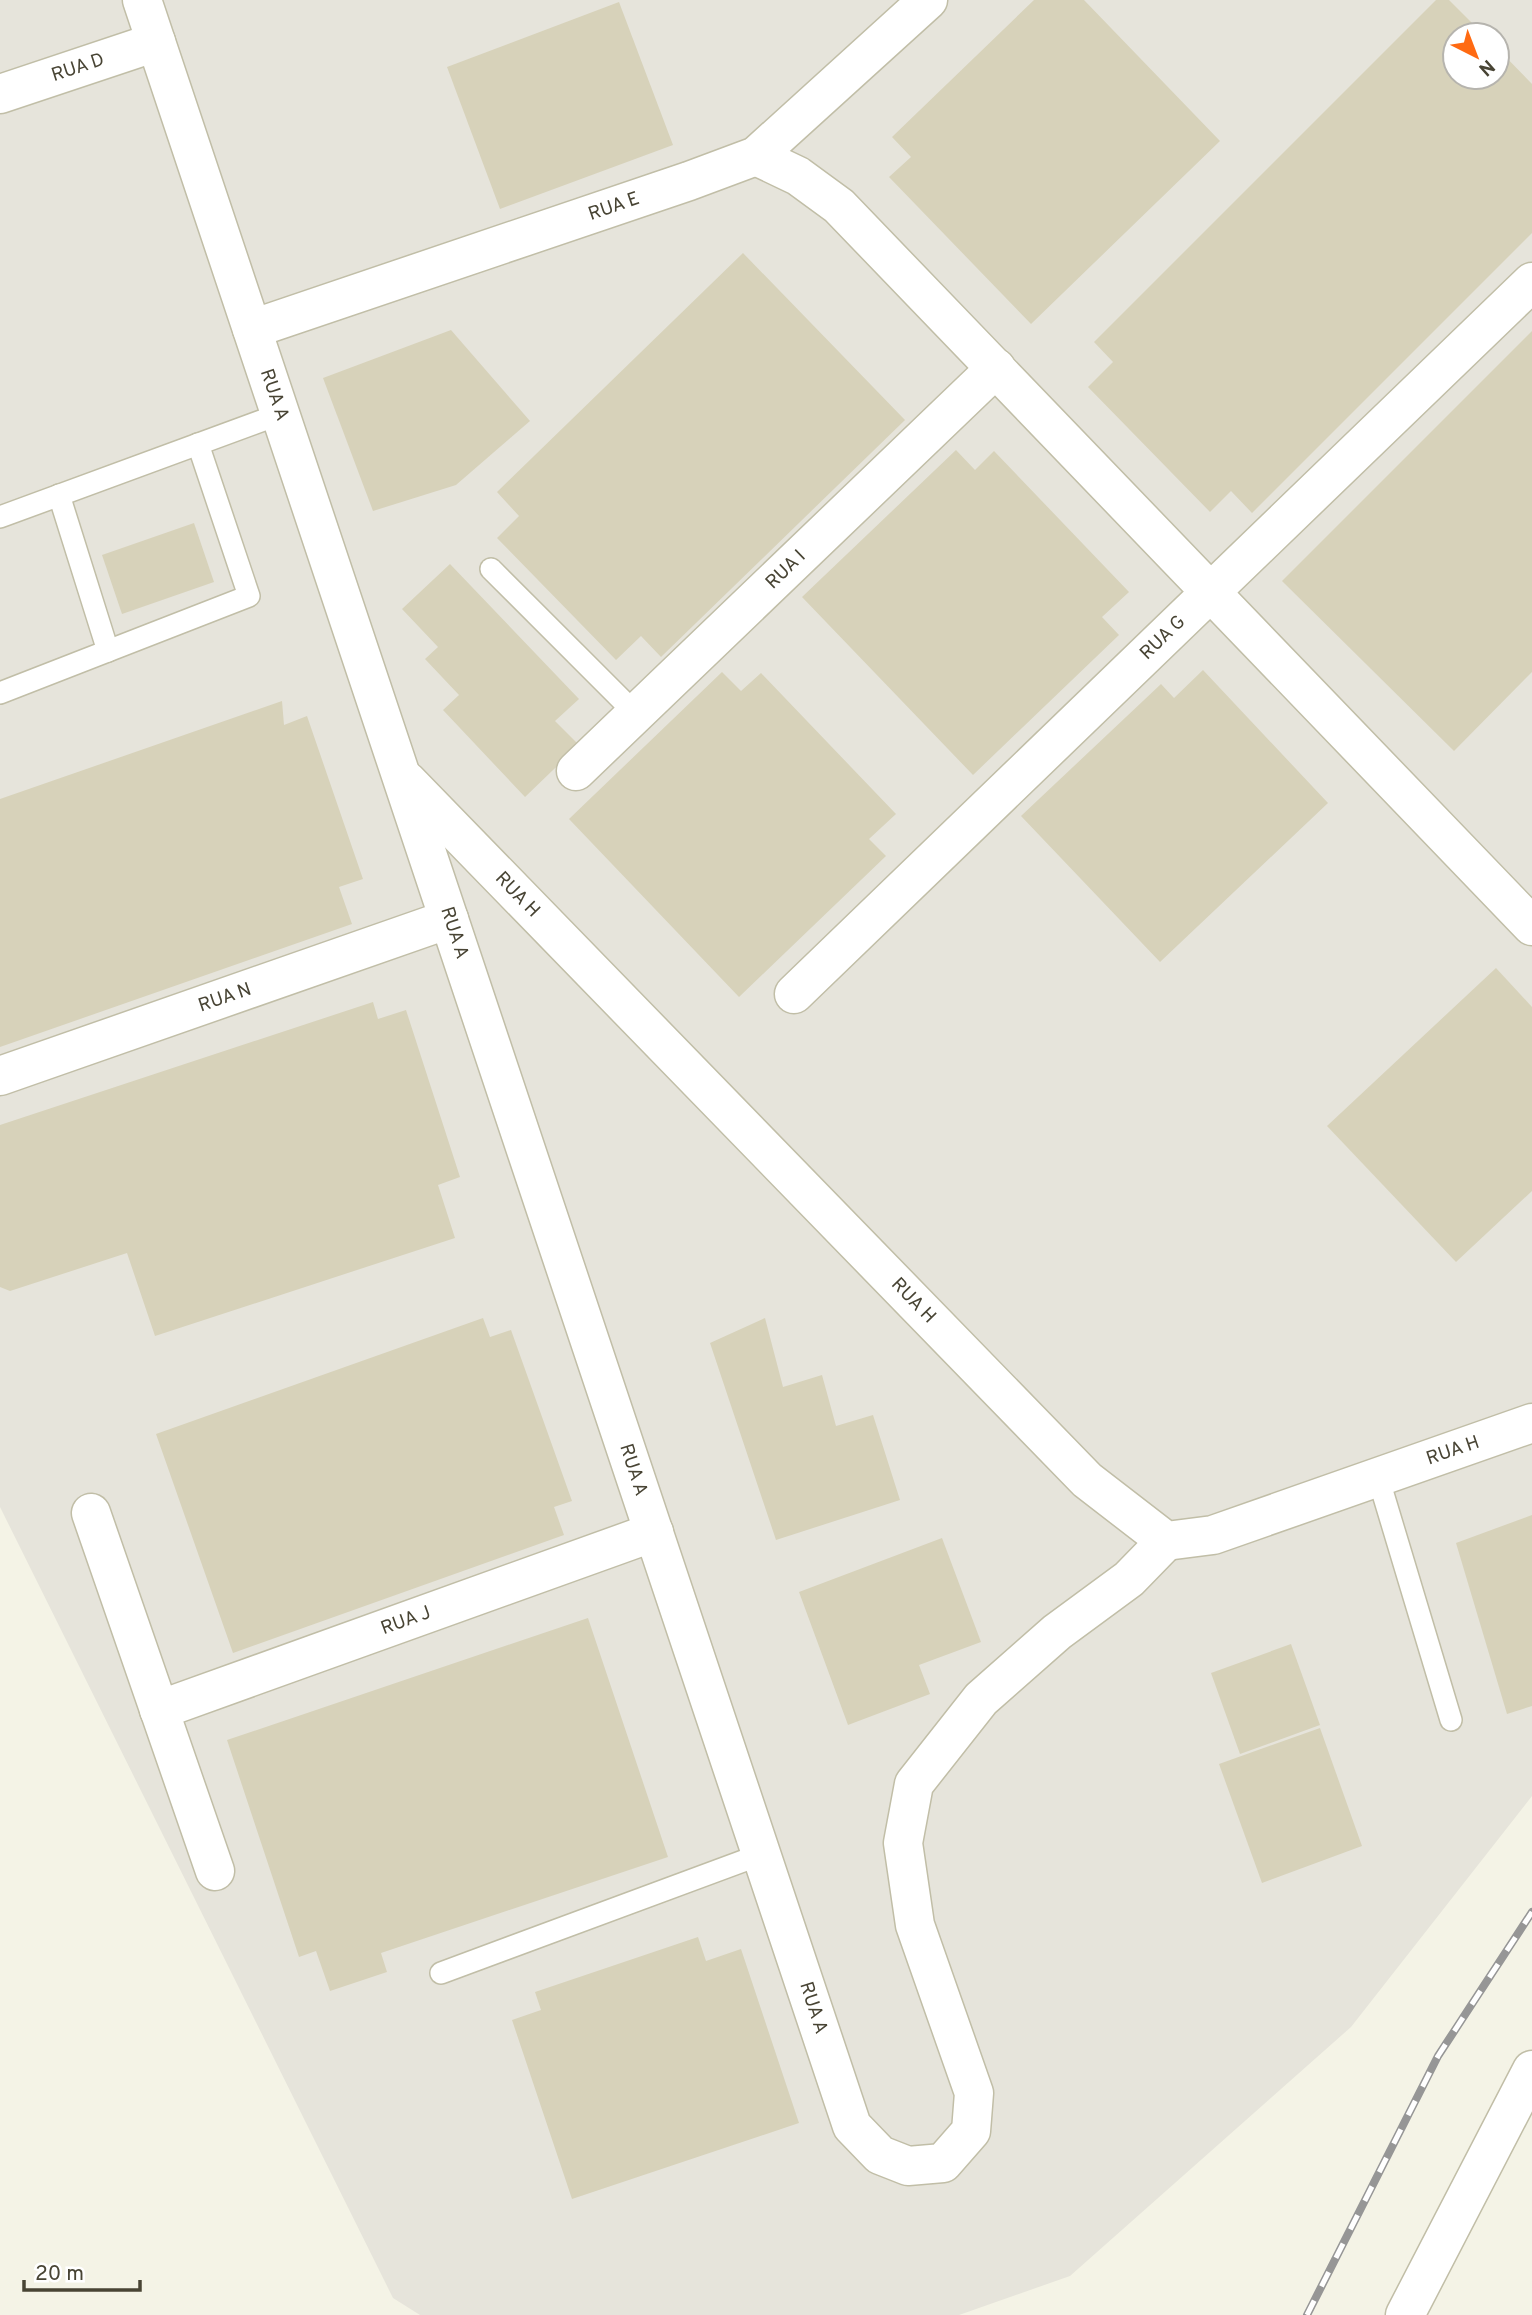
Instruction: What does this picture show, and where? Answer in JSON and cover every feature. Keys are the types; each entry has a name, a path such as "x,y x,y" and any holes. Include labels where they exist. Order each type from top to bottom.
{"street":[{"name":"RUA A","path":"142,0 852,2126 880,2155 908,2166 943,2163 971,2131 974,2093 915,1925 903,1843 914,1784 981,1699 1057,1632 1129,1579 1166,1541"},
{"name":"RUA E","path":"252,329 756,156 928,0"},
{"name":"RUA D","path":"0,94 156,42"},
{"path":"756,156 798,176 839,206 1532,926"},
{"name":"RUA G","path":"794,994 1532,282"},
{"name":"RUA I","path":"576,771 996,368"},
{"name":"RUA H","path":"401,775 1087,1480 1166,1541 1213,1535 1532,1423"},
{"name":"RUA N","path":"0,1076 449,919"},
{"path":"91,1513 215,1871"},
{"name":"RUA J","path":"159,1710 654,1532"},
{"path":"1405,2315 1532,2070"}],"lane":[{"path":"0,517 280,414"},
{"path":"0,694 249,596 198,444"},
{"path":"59,495 108,652"},
{"path":"492,569 636,714"},
{"path":"1378,1477 1451,1720"},
{"path":"441,1973 762,1854"}],"shaded area":[{"path":"0,0 1532,0 1532,1796 1351,2027 1070,2276 959,2315 420,2315 393,2298 0,1507"}],"building":[{"path":"1034,0 1084,0 1220,141 1031,324 889,177 911,157 892,137"},
{"path":"1436,0 1449,0 1470,21 1441,21 1441,91 1511,91 1511,62 1532,84 1532,233 1252,513 1231,491 1210,512 1088,387 1113,362 1094,342"},
{"path":"619,2 673,145 500,209 447,67"},
{"path":"743,253 905,420 661,657 641,636 616,660 497,538 519,516 497,492"},
{"path":"451,330 530,421 456,485 373,511 323,378"},
{"path":"1532,331 1532,672 1454,751 1282,581"},
{"path":"956,450 975,470 994,451 1129,592 1102,617 1119,635 973,775 802,597"},
{"path":"194,523 214,582 122,614 102,555"},
{"path":"450,564 579,699 555,721 579,745 525,797 443,710 459,695 425,659 438,647 402,609"},
{"path":"1203,670 1328,803 1160,962 1021,816 1161,684 1174,698"},
{"path":"722,672 741,691 761,673 896,814 869,839 886,856 739,997 569,819"},
{"path":"282,701 284,725 307,716 363,879 339,887 352,924 0,1047 0,799"},
{"path":"1496,968 1532,1007 1532,1191 1456,1262 1327,1126"},
{"path":"373,1002 378,1019 406,1010 460,1177 438,1185 455,1238 155,1336 127,1253 10,1291 0,1287 0,1125"},
{"path":"483,1318 490,1337 511,1330 572,1501 554,1507 564,1535 233,1653 156,1434"},
{"path":"765,1318 783,1387 822,1375 836,1426 873,1415 900,1500 776,1540 710,1343"},
{"path":"1532,1515 1532,1706 1507,1714 1456,1543"},
{"path":"942,1538 981,1642 919,1665 930,1694 848,1725 799,1592"},
{"path":"588,1618 668,1857 381,1953 387,1972 330,1991 316,1951 299,1957 227,1740"},
{"path":"1291,1644 1320,1725 1240,1754 1211,1673"},
{"path":"1320,1728 1362,1846 1262,1883 1219,1764"},
{"path":"698,1937 706,1961 741,1949 799,2123 572,2199 512,2020 541,2010 535,1992"}],"railway":[{"path":"1307,2315 1438,2056 1532,1912"}]}
